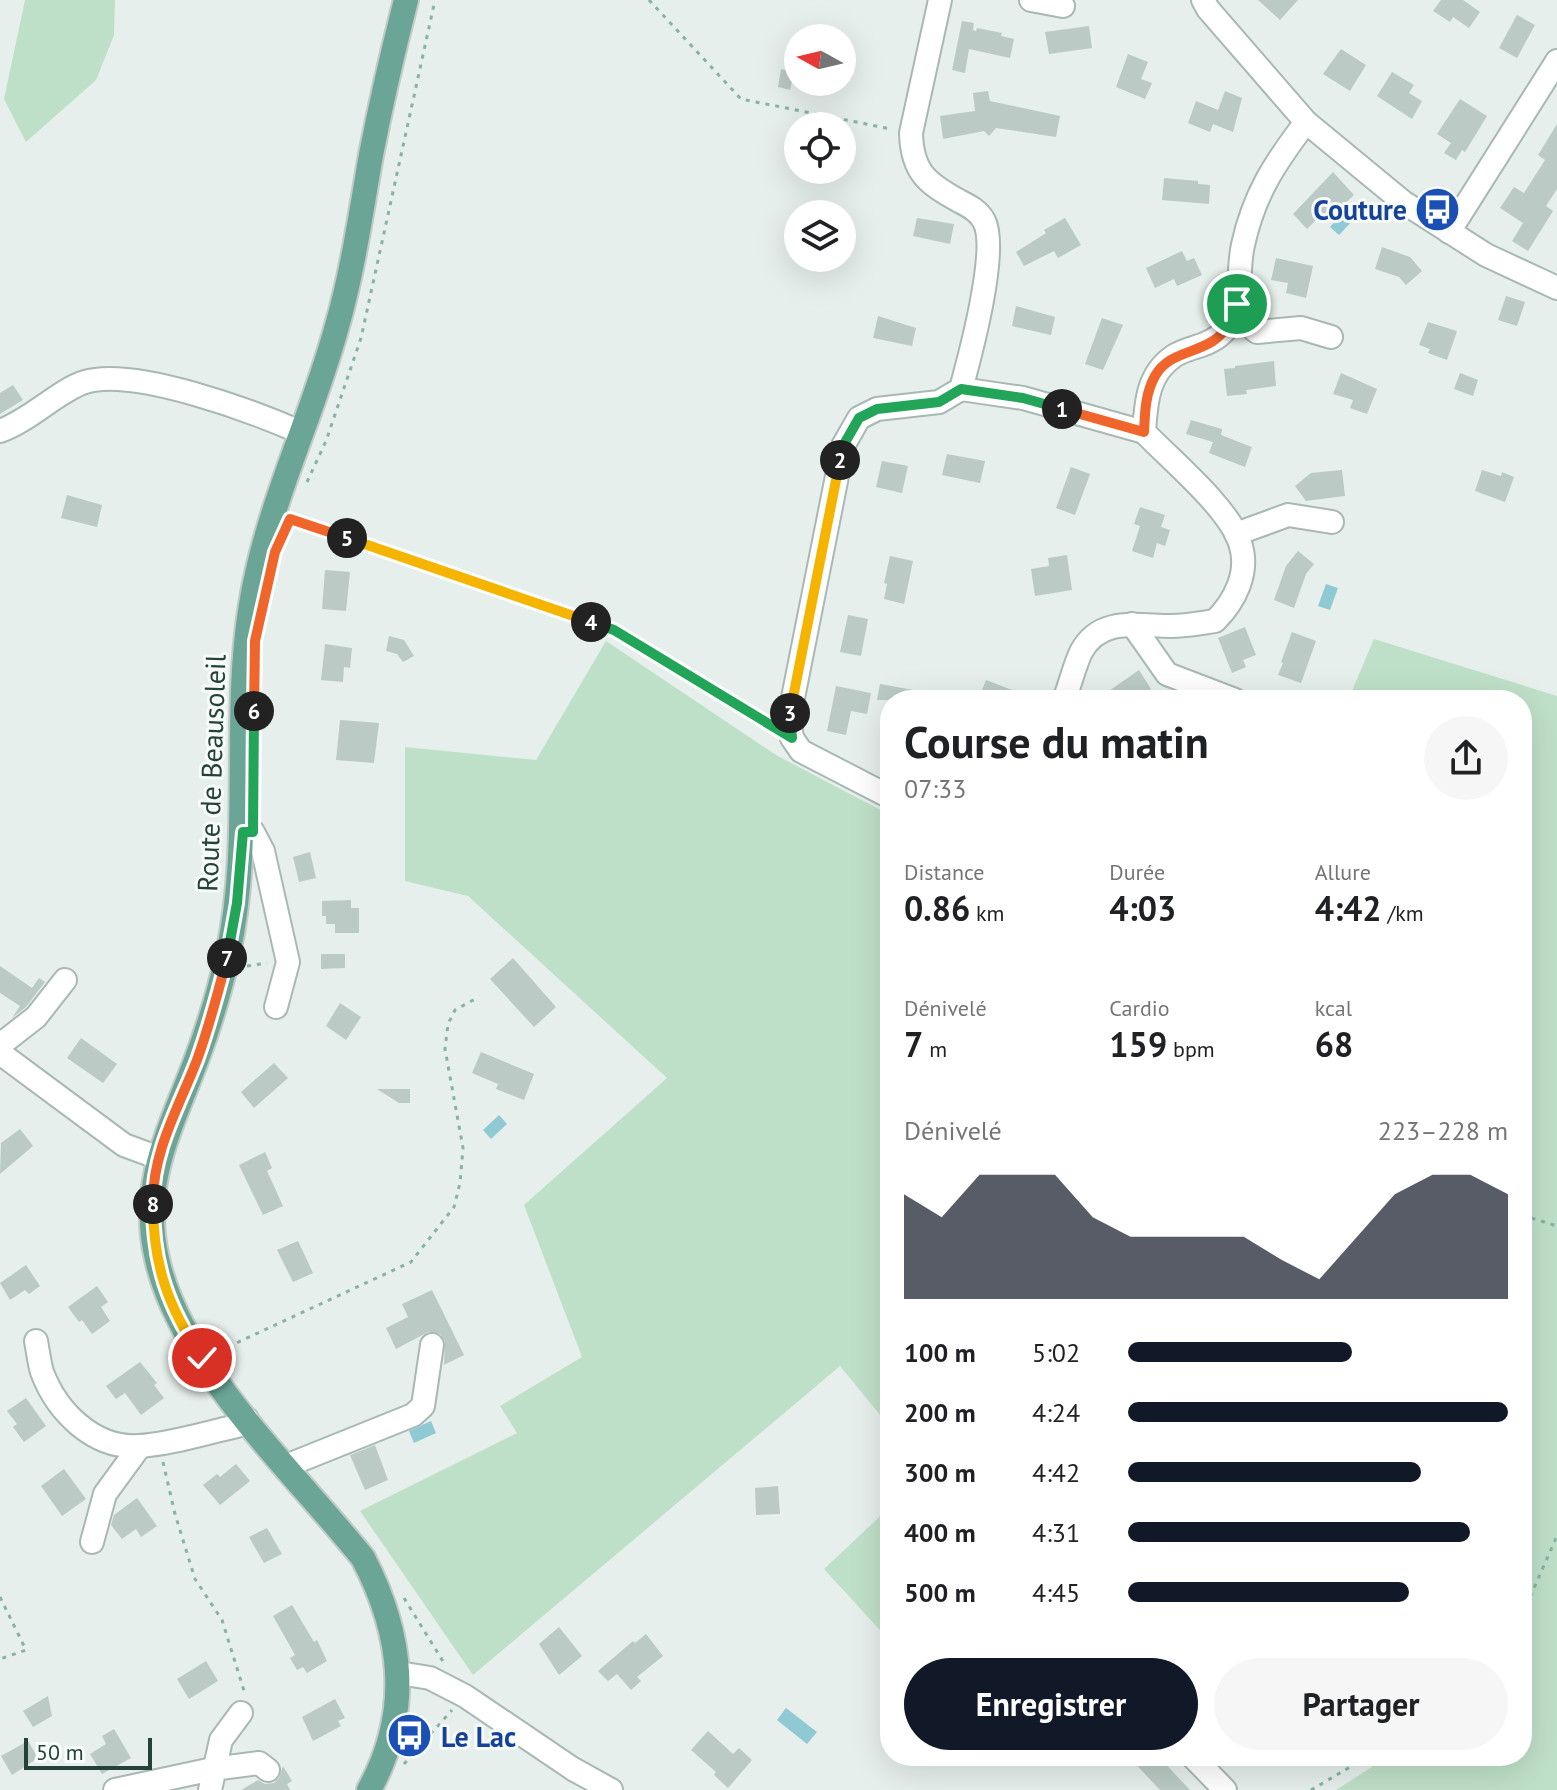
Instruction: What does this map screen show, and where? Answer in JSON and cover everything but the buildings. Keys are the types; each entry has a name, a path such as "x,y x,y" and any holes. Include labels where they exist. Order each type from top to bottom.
{"main road":[{"name":"Route de Beausoleil","path":"371,1786 384,1756 395,1713 399,1673 387,1613 363,1558 247,1419 185,1333 169,1301 155,1253 153,1198 159,1158 209,1027 237,903 243,832 242,680 251,607 268,526 346,293 386,81 406,0"}],"street":[{"path":"940,0 911,133 911,151 918,170 932,187 974,209 984,221 989,240 987,268 961,389"},
{"path":"1031,0 1063,6"},
{"path":"1208,3 1306,122 1403,202 1486,255 1557,288"},
{"path":"1449,232 1557,61"},
{"path":"1144,432 1146,398 1155,374 1174,356 1213,341 1229,326 1237,304 1242,248 1254,205 1273,166 1306,122"},
{"path":"1234,313 1257,332 1301,328 1331,337"},
{"path":"0,431 18,425 81,383 121,377 194,395 300,432"},
{"path":"880,792 801,751 792,738 789,718 843,446 859,418 877,409 939,402 961,389 1023,398 1144,432 1227,517 1241,545 1241,580 1236,595 1215,621 1175,626 1132,624 1106,627 1091,638 1081,652 1068,690"},
{"path":"1236,534 1288,515 1332,522"},
{"path":"1132,624 1167,674 1209,690"},
{"path":"243,832 253,832 263,851 288,962 276,1007"},
{"path":"0,1045 36,1017 65,980"},
{"path":"0,1053 124,1145 159,1158"},
{"path":"36,1341 42,1371 63,1410 95,1437 117,1444 149,1444 237,1426 247,1419"},
{"path":"286,1466 413,1415 423,1406 432,1345"},
{"path":"92,1542 105,1494 149,1444"},
{"path":"399,1673 430,1678 465,1696 573,1769 611,1790"},
{"path":"211,1780 221,1740 241,1713"},
{"path":"115,1790 211,1780 259,1763 268,1770"},
{"path":"1206,1766 1225,1790"}],"path":[{"path":"302,493 326,441 361,338 435,0"},
{"path":"649,0 741,99 911,133"},
{"path":"290,519 614,630 792,738"},
{"path":"244,967 268,963"},
{"path":"202,1358 411,1262 454,1207 463,1148 445,1049 448,1024 455,1010 477,998"},
{"path":"1532,1218 1557,1226"},
{"path":"149,1444 195,1579 222,1620 246,1691 241,1713"},
{"path":"1532,1592 1557,1536"},
{"path":"371,1786 387,1783 465,1696 397,1587"},
{"path":"0,1597 26,1650 0,1659"},
{"path":"1311,1790 1352,1766"}],"green space":[{"path":"25,0 115,0 114,35 96,80 26,142 4,99"},
{"path":"1374,639 1557,696 1557,1790 1336,1790 1373,1766 1532,1766 1532,690 1352,690"},
{"path":"606,641 776,755 880,810 880,1415 840,1366 473,1675 360,1511 517,1433 500,1406 582,1357 524,1205 667,1078 468,896 405,881 405,747 536,760"},
{"path":"880,1516 880,1630 824,1569"}],"water":[{"path":"1349,206 1358,215 1339,235 1330,227"},
{"path":"1326,584 1338,588 1330,610 1318,606"},
{"path":"499,1115 507,1124 491,1139 483,1130"},
{"path":"431,1421 436,1433 414,1443 409,1431"},
{"path":"786,1708 817,1732 807,1744 777,1720"}],"place":[{"name":"Couture","path":"1438,209"},
{"name":"Le Lac","path":"410,1736"}],"route":[{"path":"202,1358 169,1301 155,1253 155,1178 164,1140 209,1027 237,903 243,832 253,832 255,641 275,552 290,519 614,630 792,738 789,718 843,446 859,418 877,409 939,402 961,389 1023,398 1144,432 1146,398 1155,374 1174,356 1213,341 1229,326 1237,304"}]}
